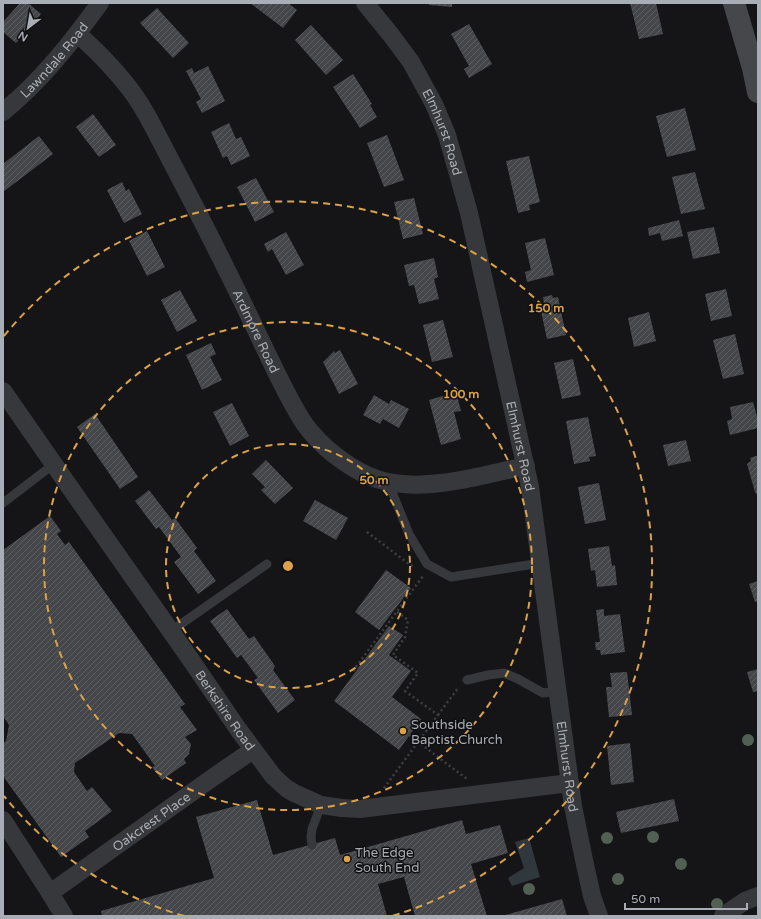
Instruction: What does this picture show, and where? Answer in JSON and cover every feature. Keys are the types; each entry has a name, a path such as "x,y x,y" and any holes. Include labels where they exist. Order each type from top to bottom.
{"street":[{"name":"Lawndale Road","path":"3,112 19,99 53,64 78,34 100,3"},
{"name":"Elmhurst Road","path":"364,3 411,62 434,104 447,135 469,213 530,487 570,783 584,860 592,896 599,916"},
{"path":"734,3 753,50 758,92"},
{"name":"Ardmore Road","path":"78,34 110,65 145,111 174,165 280,382 301,419 324,447 349,466 373,478 404,484 428,485 526,466"},
{"name":"Berkshire Road","path":"3,391 253,750 273,776 286,788 322,805 360,809 570,783"},
{"name":"Oakcrest Place","path":"50,893 214,776 253,750"},
{"path":"3,820 64,916"},
{"path":"733,913 745,901 758,896"}],"lane":[{"path":"3,503 54,464"},
{"path":"388,482 409,534 427,564 451,577 541,563"},
{"path":"171,631 267,564"},
{"path":"467,680 504,673 543,693 558,691"},
{"path":"312,844 312,829 322,805"}],"path":[{"path":"367,532 418,570"},
{"path":"353,671 424,575"},
{"path":"397,612 408,620 405,637 393,655 418,674 405,691 438,715"},
{"path":"384,788 451,697"},
{"path":"409,736 468,779"}],"shaded area":[{"path":"529,838 540,877 512,886 508,878 524,868 515,842"}],"building":[{"path":"20,3 28,3 41,14 16,43 3,32 3,22"},
{"path":"250,3 288,3 297,10 283,28"},
{"path":"429,3 452,3 452,7 429,5"},
{"path":"630,3 656,3 663,34 639,39"},
{"path":"157,8 189,43 173,58 140,23"},
{"path":"469,24 492,64 469,78 464,69 469,66 451,34"},
{"path":"311,25 343,60 326,75 295,40"},
{"path":"208,66 225,101 202,113 196,102 201,99 186,71 192,68 194,73"},
{"path":"353,74 372,104 370,105 377,117 360,128 333,87"},
{"path":"685,108 696,150 667,157 656,116"},
{"path":"93,114 116,145 99,157 76,127"},
{"path":"229,123 236,139 241,137 250,156 231,165 227,156 223,158 211,132"},
{"path":"387,135 404,180 384,187 367,143"},
{"path":"39,136 53,154 3,192 3,164"},
{"path":"529,156 540,202 529,205 530,210 518,213 506,161"},
{"path":"695,172 705,209 681,214 672,177"},
{"path":"256,178 274,212 255,222 237,187"},
{"path":"122,182 126,191 129,189 142,214 124,223 107,190"},
{"path":"414,198 423,234 403,239 394,202"},
{"path":"679,220 683,236 662,241 660,233 649,236 648,228"},
{"path":"714,227 720,253 693,259 687,232"},
{"path":"147,231 165,267 147,276 129,241"},
{"path":"286,232 304,265 286,275 272,249 268,252 264,244"},
{"path":"545,238 554,275 527,282 525,272 531,270 525,243"},
{"path":"434,258 438,277 434,279 439,299 419,304 414,285 409,286 404,265"},
{"path":"726,289 732,316 711,321 705,294"},
{"path":"180,290 197,321 177,332 161,300"},
{"path":"552,295 553,298 558,297 566,335 547,339 541,311 545,311 543,297"},
{"path":"649,312 656,341 634,347 628,318"},
{"path":"443,320 453,357 432,362 423,325"},
{"path":"735,334 744,374 723,379 713,340"},
{"path":"211,343 216,354 210,357 222,380 202,390 186,355"},
{"path":"340,350 358,384 339,394 323,362 334,351 335,353"},
{"path":"573,359 581,395 562,399 554,363"},
{"path":"456,392 461,411 454,412 461,439 441,445 429,400"},
{"path":"374,395 389,404 391,400 409,409 399,428 383,419 380,424 363,415"},
{"path":"753,402 758,420 758,428 730,435 727,421 732,419 730,407"},
{"path":"232,403 249,436 230,446 213,412"},
{"path":"95,414 138,477 120,489 77,427"},
{"path":"588,417 596,456 589,457 590,461 574,464 566,421"},
{"path":"686,440 691,461 668,466 663,445"},
{"path":"758,456 758,496 755,492 747,464 751,461 750,458"},
{"path":"266,460 293,488 275,504 261,490 265,487 252,474"},
{"path":"599,483 606,520 585,524 578,487"},
{"path":"149,490 172,520 175,518 197,548 194,551 216,581 198,594 174,562 181,557 159,527 156,529 135,501"},
{"path":"315,500 348,518 336,540 303,521"},
{"path":"50,516 61,531 57,534 65,545 69,542 185,704 180,707 197,730 185,737 191,744 189,754 184,759 186,763 162,780 152,767 155,766 132,734 119,733 75,763 74,772 87,791 92,787 112,811 85,831 89,837 61,857 3,776 3,743 6,741 9,725 3,716 3,550"},
{"path":"609,546 612,566 615,565 617,585 597,587 595,570 591,571 588,549"},
{"path":"386,570 411,588 379,630 355,612"},
{"path":"758,581 758,601 755,602 749,584"},
{"path":"227,609 249,639 254,636 275,666 273,670 295,700 278,713 254,680 258,678 241,655 237,658 210,621"},
{"path":"604,609 604,616 620,614 625,652 601,655 600,650 596,650 595,642 600,642 596,610"},
{"path":"389,626 403,635 389,655 411,671 392,697 421,719 399,750 334,701"},
{"path":"758,669 758,691 753,692 747,672"},
{"path":"627,672 632,715 609,717 606,687 612,687 610,673"},
{"path":"630,743 634,782 611,785 607,746"},
{"path":"674,799 679,821 621,833 616,812"},
{"name":"The Edge South End","path":"257,800 273,855 335,838 340,855 462,820 466,834 500,825 508,853 471,864 487,916 415,916 404,877 378,884 387,916 102,916 101,911 214,878 196,817"},
{"path":"562,899 567,916 502,916"}],"place":[{"name":"Southside Baptist Church","path":"403,731"},
{"name":"The Edge South End","path":"347,859"}]}
